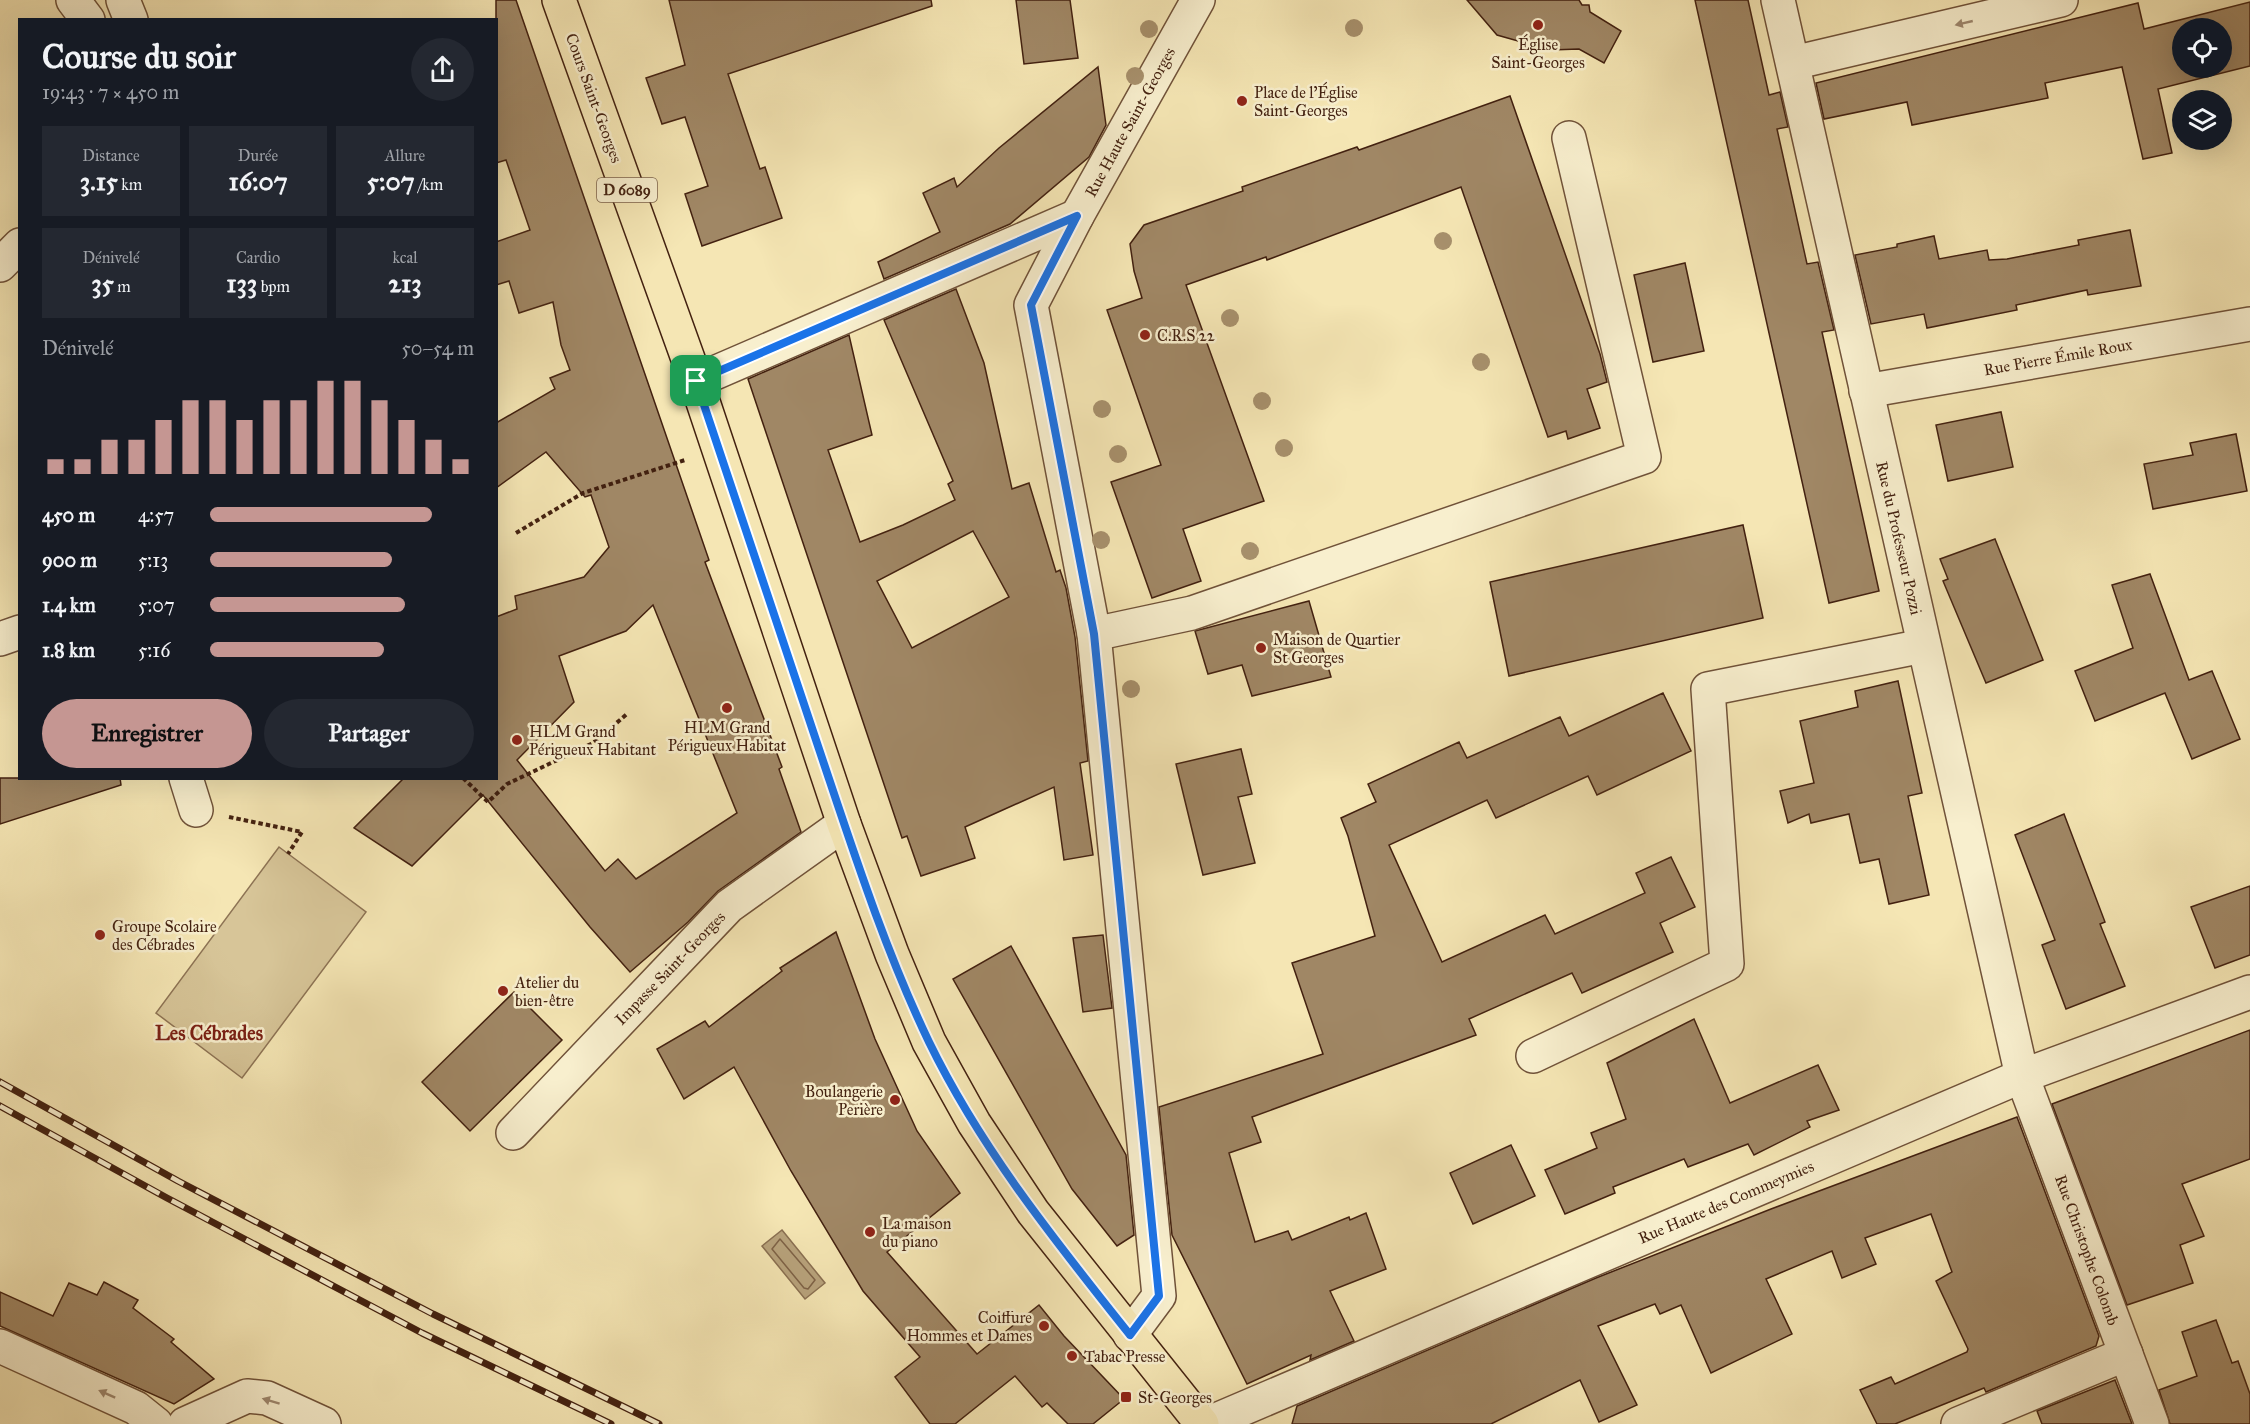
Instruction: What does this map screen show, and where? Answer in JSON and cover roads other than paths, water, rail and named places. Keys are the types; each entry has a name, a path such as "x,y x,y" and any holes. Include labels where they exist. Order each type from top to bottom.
{"main road":[{"name":"Cours Saint-Georges","path":"559,0 696,381 844,824 892,954 929,1042 974,1124 1033,1212 1196,1421"}],"street":[{"path":"73,0 86,18"},
{"path":"123,0 130,18"},
{"name":"Rue Haute Saint-Georges","path":"1130,1335 1159,1296 1094,634 1031,305 1077,216 1198,0"},
{"name":"Rue du Professeur Pozzi","path":"1778,0 2022,1076"},
{"path":"1792,63 2061,0"},
{"path":"1094,634 1192,613 1644,458 1569,138"},
{"path":"696,381 1077,216"},
{"path":"0,265 18,247"},
{"name":"Rue Pierre Émile Roux","path":"1866,391 2250,324"},
{"path":"0,639 18,633"},
{"path":"1533,1056 1727,964 1708,689 1923,646"},
{"path":"187,780 196,810"},
{"name":"Impasse Saint-Georges","path":"513,1132 729,906 844,824"},
{"name":"Rue Haute des Commeymies","path":"1196,1421 2022,1076 2250,992"},
{"name":"Rue Christophe Colomb","path":"2022,1076 2152,1424"},
{"path":"0,1346 136,1408 156,1424"},
{"path":"1958,1424 2126,1354"},
{"path":"185,1424 247,1396 267,1398 324,1424"}],"water":[{"path":"782,1230 825,1283 805,1299 762,1246"}],"railway":[{"path":"0,1082 178,1181 433,1314 659,1424"},
{"path":"0,1106 167,1198 422,1333 611,1424"}],"place":[{"name":"Église Saint-Georges","path":"1538,25"},
{"name":"Place de l'Église Saint-Georges","path":"1242,101"},
{"name":"C.R.S 22","path":"1145,335"},
{"name":"Maison de Quartier St Georges","path":"1261,648"},
{"name":"HLM Grand Périgueux Habitat","path":"727,708"},
{"name":"HLM Grand Périgueux Habitant","path":"517,740"},
{"name":"Groupe Scolaire des Cébrades","path":"100,935"},
{"name":"Atelier du bien-être","path":"503,991"},
{"name":"Boulangerie Perière","path":"895,1100"},
{"name":"La maison du piano","path":"870,1232"},
{"name":"Coiffure Hommes et Dames","path":"1044,1326"},
{"name":"Tabac Presse","path":"1072,1356"},
{"name":"St-Georges","path":"1126,1397"}],"district":[{"name":"Les Cébrades","path":"209,1033"}]}
